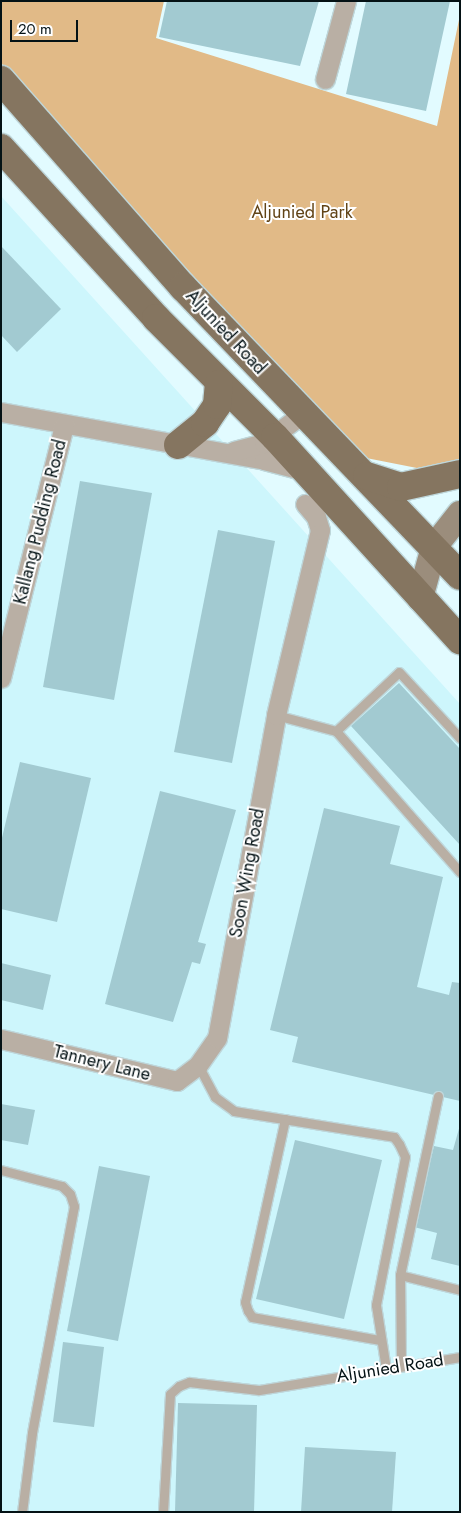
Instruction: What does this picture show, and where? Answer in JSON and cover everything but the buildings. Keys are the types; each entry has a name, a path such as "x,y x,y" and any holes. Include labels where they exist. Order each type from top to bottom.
{"main road":[{"name":"Aljunied Road","path":"1,80 183,288 302,414 434,547 460,576"},
{"path":"1,148 219,384 305,471 460,640"},
{"path":"178,445 205,423 216,405 219,384"},
{"path":"363,475 401,487 460,474"}],"street":[{"path":"325,79 346,1"},
{"name":"Kallang Pudding Road","path":"1,412 226,453 305,471"},
{"name":"Kallang Pudding Road","path":"226,453 274,438 302,414"},
{"name":"Kallang Pudding Road","path":"1,678 64,425"},
{"name":"Soon Wing Road","path":"198,1065 217,1038 276,715 320,530 316,518 305,504"},
{"path":"420,598 434,547 460,514"},
{"name":"Tannery Lane","path":"1,1038 177,1081 198,1065"}],"lane":[{"path":"336,731 400,672 460,738"},
{"path":"276,715 336,731 460,872"},
{"path":"198,1065 215,1097 234,1111 394,1138 404,1157 376,1305 386,1369"},
{"path":"401,1366 400,1275 438,1096"},
{"path":"284,1119 245,1302 248,1311 252,1317 380,1340"},
{"path":"1,1170 62,1186 70,1194 74,1206 32,1433 22,1512"},
{"path":"400,1275 460,1290"},
{"name":"Aljunied Road","path":"163,1512 170,1394 179,1386 189,1382 259,1390 460,1357"}],"shaded area":[{"path":"1,196 460,704 460,1512 1,1512"}],"green space":[{"name":"Aljunied Park","path":"1,1 164,1 156,38 437,126 460,15 460,464 417,468 356,456 1,63"}]}
